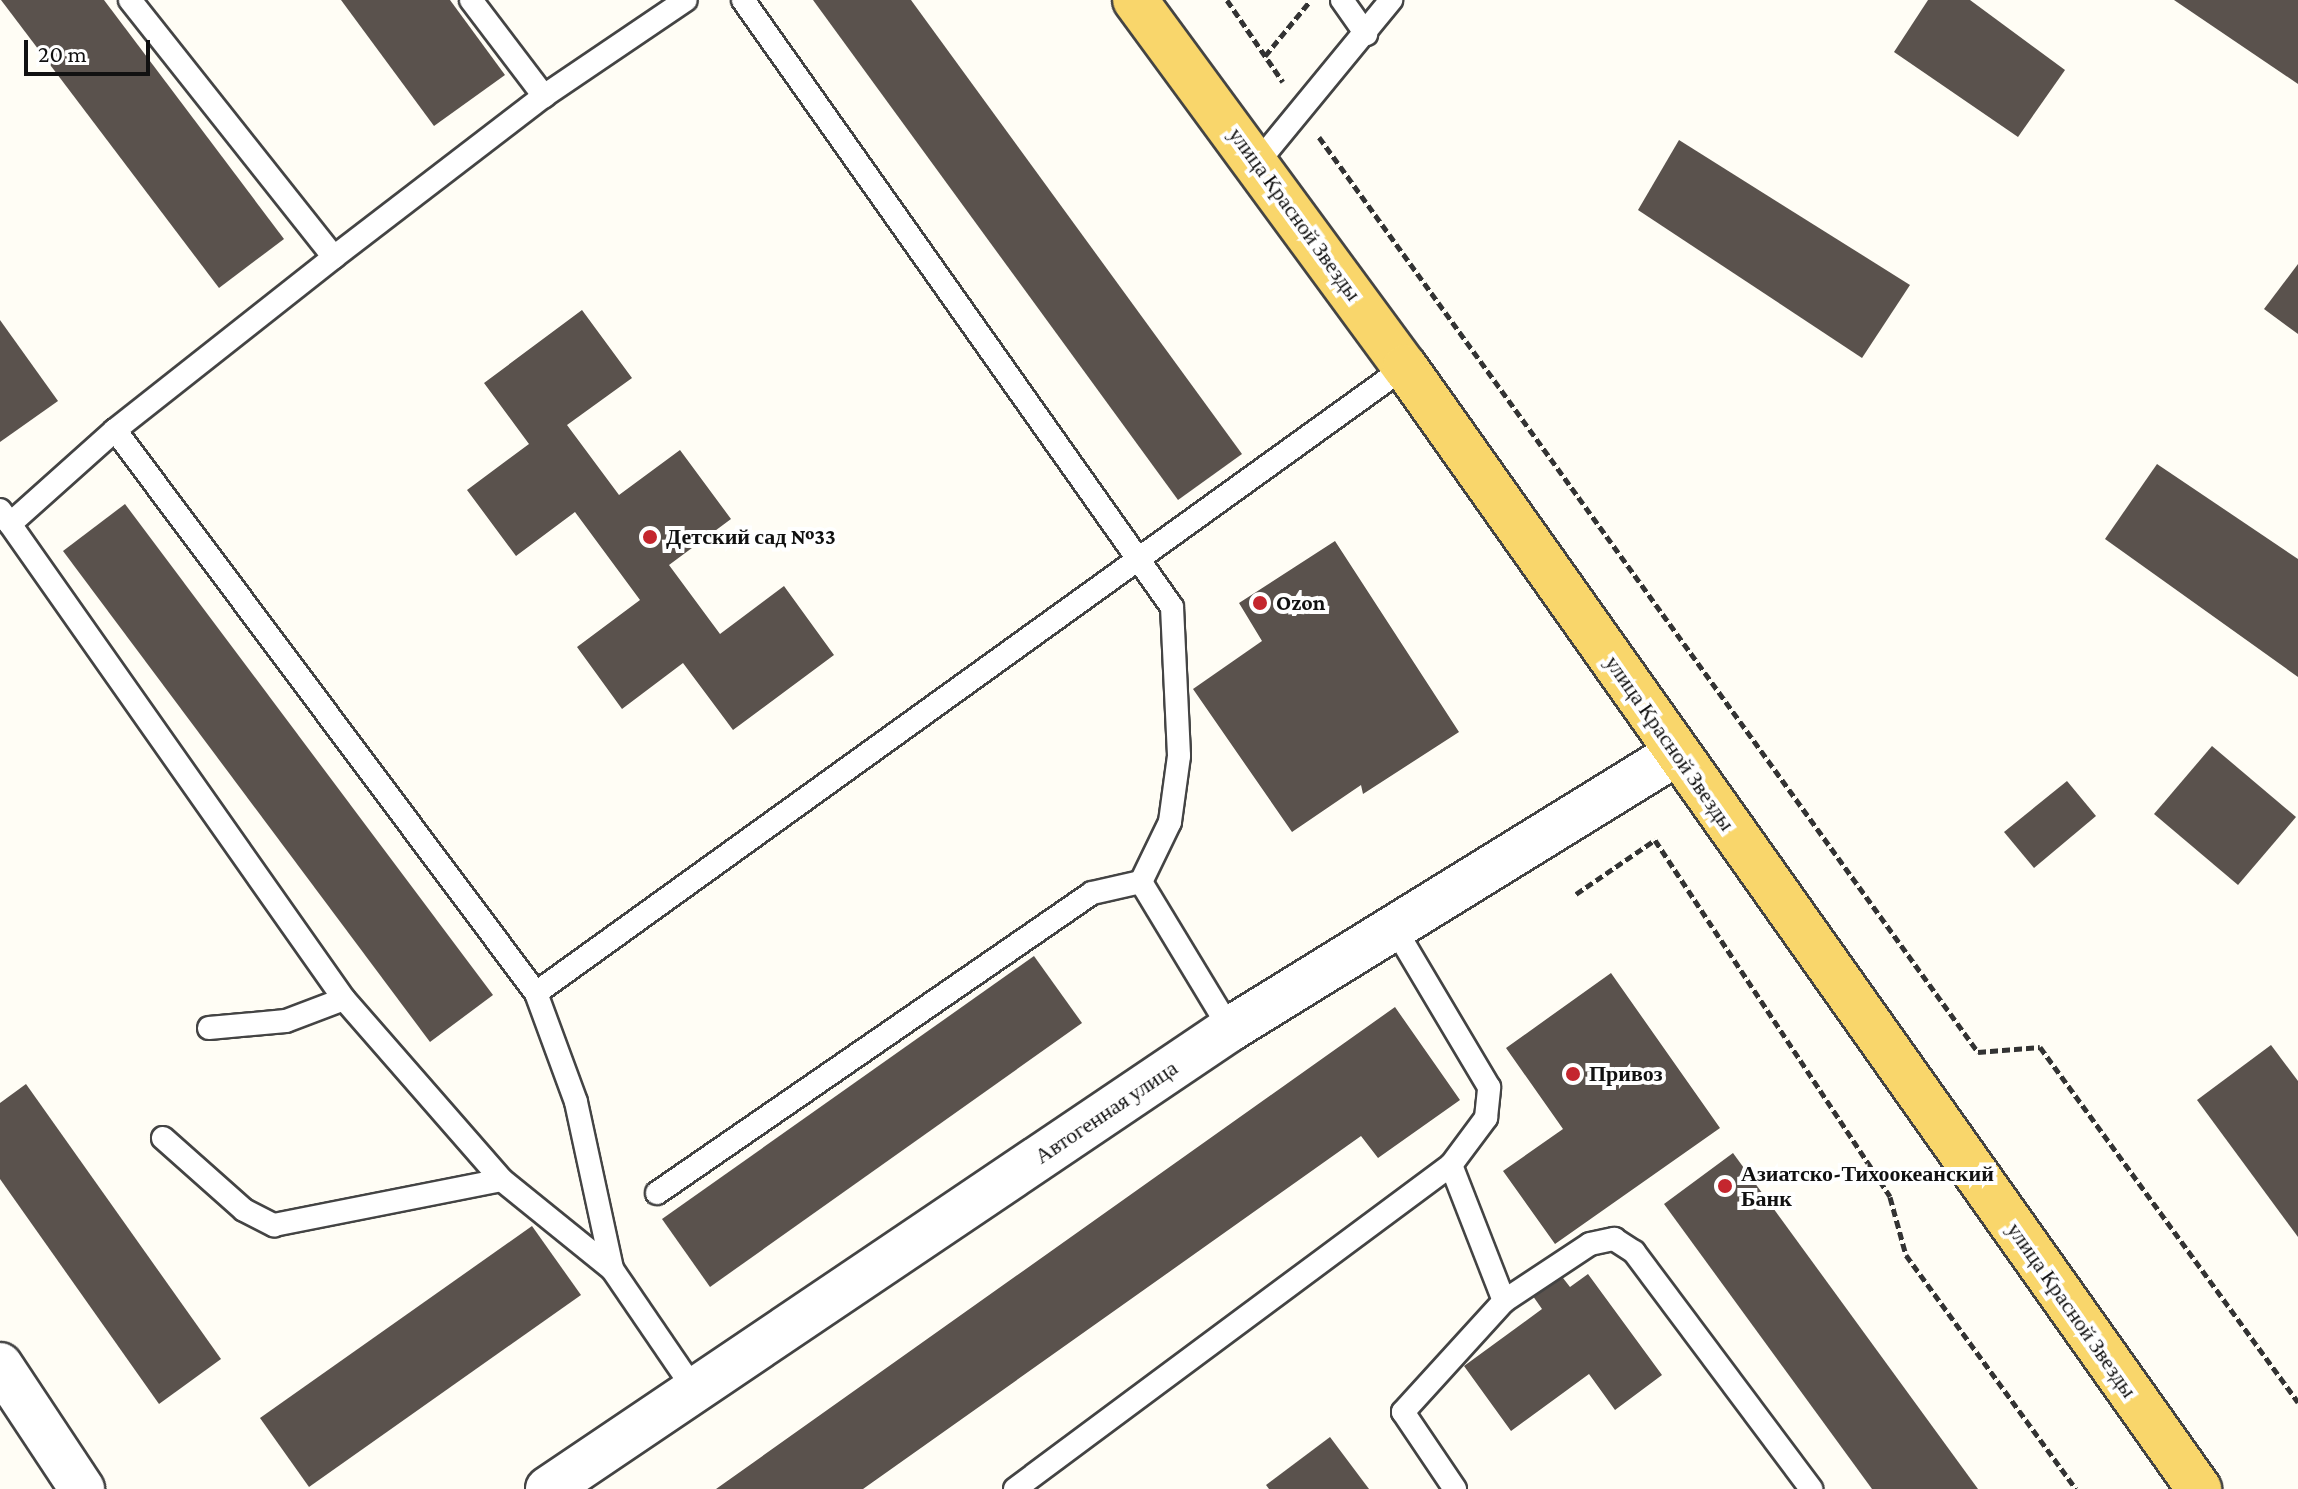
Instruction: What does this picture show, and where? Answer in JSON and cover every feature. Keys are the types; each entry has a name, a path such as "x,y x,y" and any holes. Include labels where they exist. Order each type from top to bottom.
{"main road":[{"name":"улица Красной Звезды","path":"1135,0 1258,162 1405,367 2199,1489"}],"street":[{"name":"Автогенная улица","path":"552,1488 1230,1029 1677,753"},
{"path":"0,1365 82,1489"}],"lane":[{"path":"130,0 334,257"},
{"path":"471,0 544,96"},
{"path":"686,0 544,96 5,517 344,999 502,1180 612,1269 694,1389"},
{"path":"743,0 1172,607 1179,756 1170,822 1141,882"},
{"path":"1342,0 1366,34"},
{"path":"1258,162 1391,0"},
{"path":"536,993 1405,367"},
{"path":"115,430 536,993 576,1102 612,1269"},
{"path":"1141,882 1230,1029"},
{"path":"657,1193 1092,893 1141,882"},
{"path":"1015,1489 1451,1165 1486,1118 1489,1087 1395,929"},
{"path":"209,1028 286,1021 344,999"},
{"path":"163,1138 244,1210 274,1225 502,1180"},
{"path":"1451,1165 1504,1301"},
{"path":"1455,1489 1403,1412 1504,1301 1590,1244 1625,1243 1811,1489"}],"path":[{"path":"1227,0 1302,110 1978,1052 2040,1047 2298,1402"},
{"path":"1265,56 1311,0"},
{"path":"1576,894 1655,840 1890,1197 1906,1255 2076,1489"}],"building":[{"path":"1,0 104,0 284,239 219,288"},
{"path":"341,0 450,0 505,75 434,126"},
{"path":"813,0 911,0 1242,454 1178,500"},
{"path":"1928,0 1970,0 2065,70 2018,137 1894,52"},
{"path":"2174,0 2298,0 2298,84"},
{"path":"1679,140 1910,285 1862,358 1638,210"},
{"path":"2298,264 2298,334 2264,309"},
{"name":"Детский сад №33","path":"582,310 632,378 567,425 619,495 680,450 731,519 669,565 720,634 784,586 834,655 733,730 683,663 622,709 577,647 640,600 575,512 516,556 467,490 529,444 484,383"},
{"path":"0,320 58,401 0,442"},
{"path":"2157,464 2298,559 2298,677 2105,539"},
{"path":"125,504 493,995 430,1042 63,551"},
{"path":"1335,541 1459,732 1363,794 1361,785 1292,832 1193,689 1262,641 1239,603"},
{"path":"2212,746 2296,817 2238,885 2154,814"},
{"path":"2067,781 2096,816 2034,868 2004,832"},
{"path":"1034,956 1082,1023 710,1287 662,1219"},
{"path":"1611,973 1720,1128 1555,1244 1503,1171 1563,1129 1506,1048"},
{"path":"1395,1007 1460,1100 1378,1158 1361,1136 863,1489 716,1489"},
{"path":"2271,1045 2298,1081 2298,1237 2197,1100"},
{"path":"26,1084 221,1359 159,1404 0,1179 0,1103"},
{"path":"1733,1153 1978,1489 1872,1489 1664,1204"},
{"path":"532,1226 581,1295 309,1487 260,1418"},
{"path":"1556,1269 1570,1287 1588,1274 1662,1375 1615,1410 1589,1374 1511,1431 1464,1366 1542,1309 1528,1289"},
{"path":"1330,1437 1369,1489 1269,1489 1266,1485"}],"place":[{"name":"Детский сад №33","path":"650,537"},
{"name":"Ozon","path":"1260,603"},
{"name":"Привоз","path":"1573,1074"},
{"name":"Азиатско-Тихоокеанский Банк","path":"1725,1186"}]}
